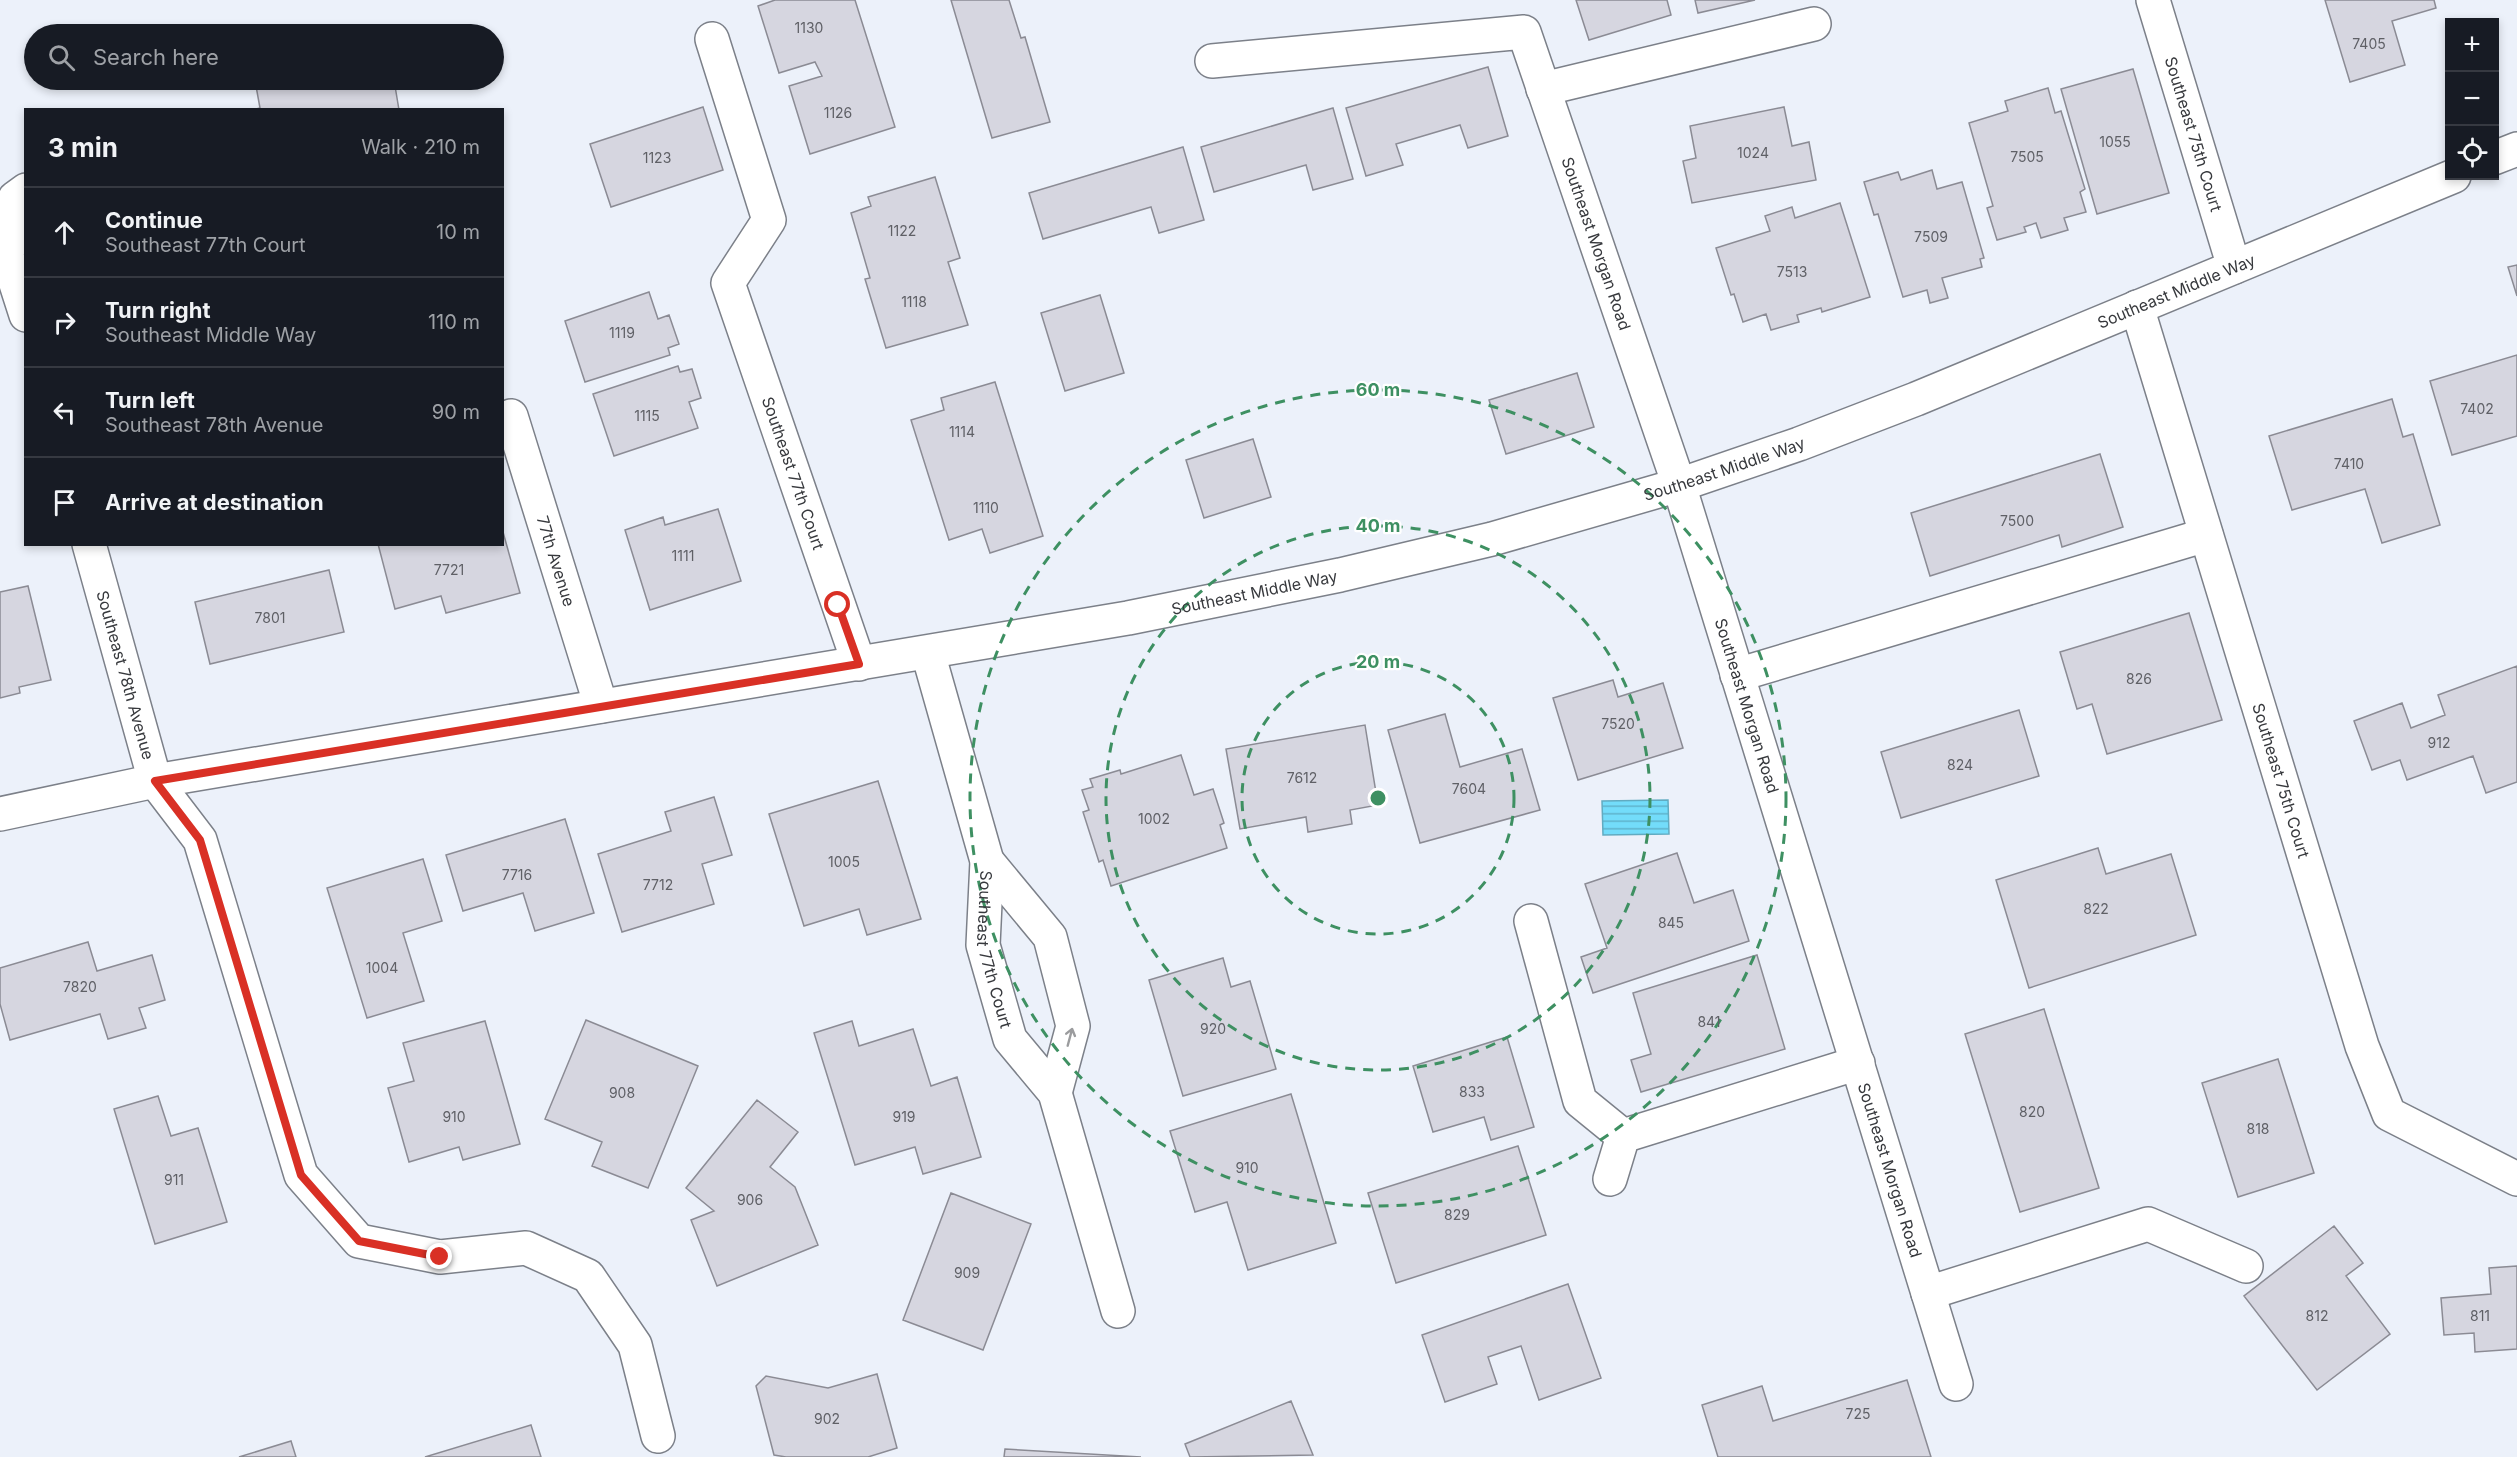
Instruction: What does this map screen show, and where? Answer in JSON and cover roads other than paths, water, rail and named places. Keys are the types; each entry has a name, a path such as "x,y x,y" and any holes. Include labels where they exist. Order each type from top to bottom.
{"street":[{"name":"Southeast 75th Court","path":"2153,0 2234,267"},
{"path":"1543,89 1814,24"},
{"name":"Southeast Morgan Road","path":"1212,61 1524,32 1678,485 1956,1384"},
{"name":"Southeast 77th Court","path":"712,39 769,220 728,283 859,664"},
{"path":"2499,156 2517,149"},
{"name":"Southeast Middle Way","path":"0,814 155,781 1128,618 1340,575 1492,539 1678,485 1863,419 2445,180"},
{"path":"24,191 15,198 7,256 24,309"},
{"name":"Southeast 75th Court","path":"2137,307 2362,1047 2389,1114 2517,1179"},
{"name":"77th Avenue","path":"511,416 601,706"},
{"path":"1737,675 2206,535"},
{"name":"Southeast 78th Avenue","path":"90,546 155,781 200,840 301,1175 359,1241 440,1257 526,1248 588,1276 635,1345 658,1436"},
{"name":"Southeast 77th Court","path":"928,653 987,861 983,945 1010,1039 1055,1093 1118,1311"},
{"name":"Southeast 77th Court","path":"987,861 1050,937 1073,1026 1055,1093"},
{"path":"1531,921 1580,1101 1623,1136"},
{"path":"1623,1136 1858,1063"},
{"path":"1610,1179 1623,1136"},
{"path":"1928,1293 2148,1224 2246,1266"}],"water":[{"path":"1668,800 1669,834 1603,835 1602,801"}]}
